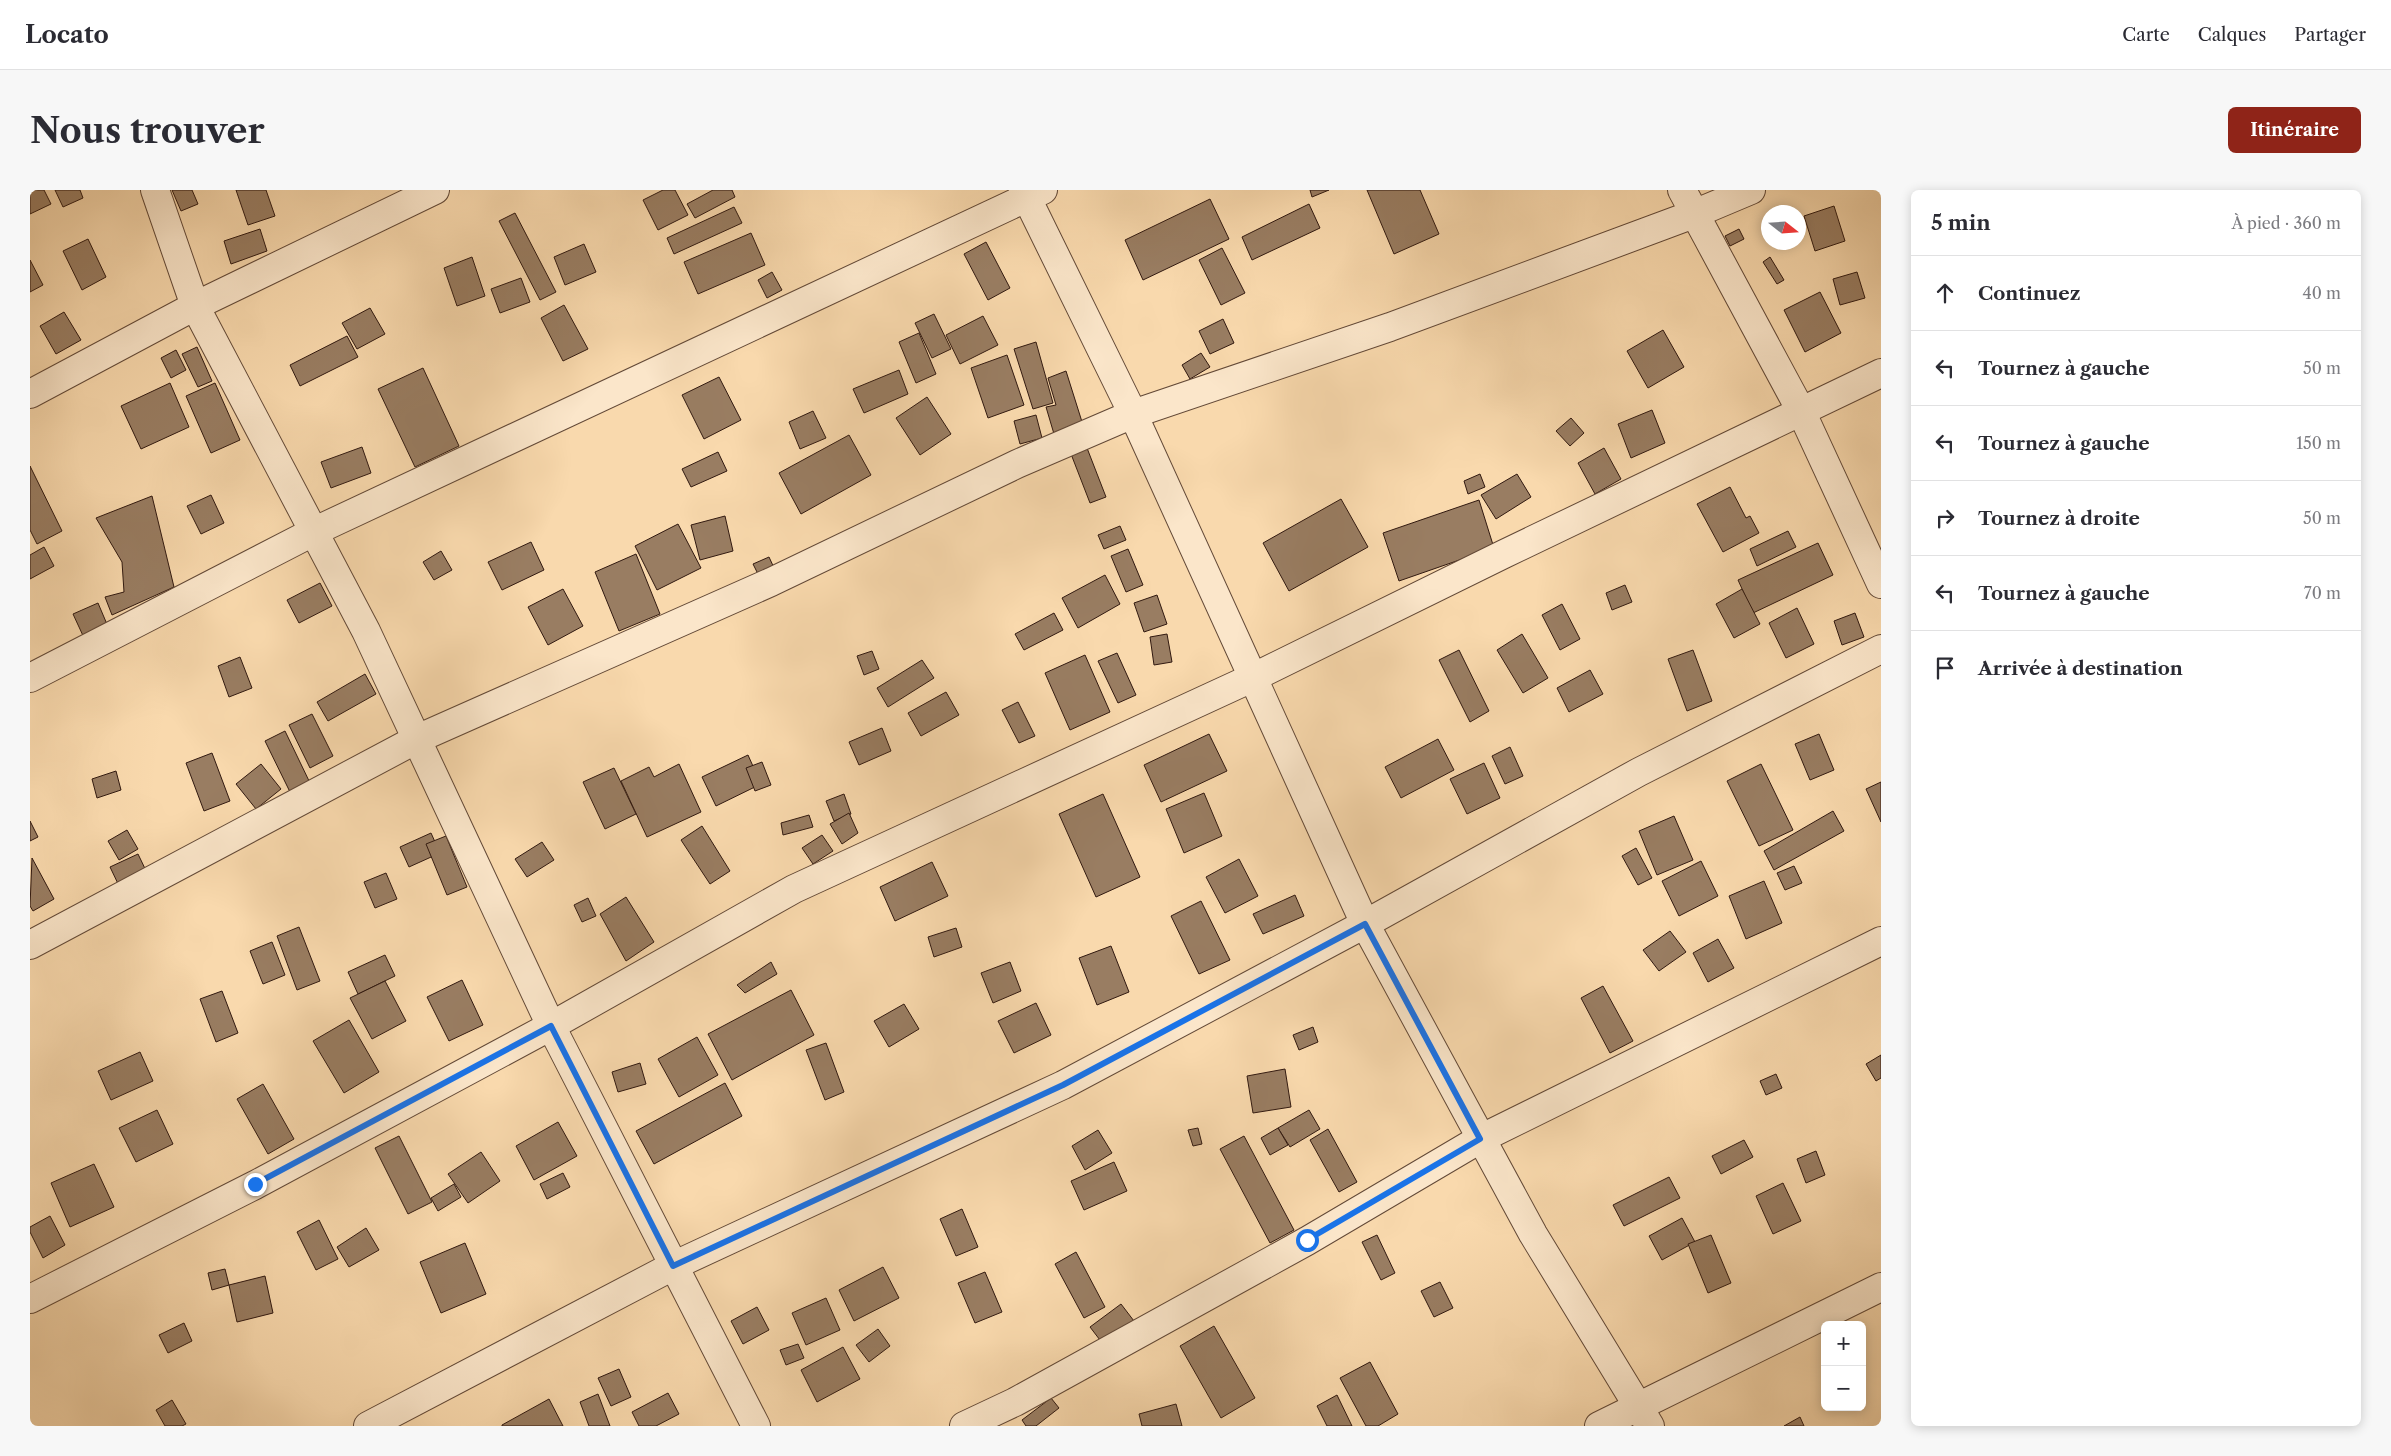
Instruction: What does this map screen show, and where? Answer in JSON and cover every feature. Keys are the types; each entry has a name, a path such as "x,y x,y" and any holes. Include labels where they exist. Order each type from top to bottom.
{"street":[{"path":"155,190 195,306 366,631 551,1026 756,1426"},
{"path":"30,394 195,306 435,190"},
{"path":"1682,190 1800,411 1881,584"},
{"path":"30,945 416,739 771,582 1017,464 1133,414 1390,327 1694,214 1751,190"},
{"path":"30,678 314,532 1031,193 1254,677 1365,924 1533,1234 1645,1416"},
{"path":"30,1299 255,1184 551,1026 794,889 1254,677 1495,558 1881,373"},
{"path":"368,1426 673,1266 1063,1085 1365,924 1638,772 1881,650"},
{"path":"964,1426 1015,1402 1307,1240 1480,1139 1881,941"},
{"path":"1599,1426 1645,1416 1881,1287"}],"building":[{"path":"30,190 44,190 51,204 30,214"},
{"path":"55,190 80,190 83,198 63,207"},
{"path":"172,190 192,190 198,204 181,211"},
{"path":"236,190 266,190 275,216 248,225"},
{"path":"663,190 675,190 688,215 658,230 643,200"},
{"path":"713,190 732,190 735,197 695,218 687,204"},
{"path":"1310,190 1329,190 1312,197"},
{"path":"1367,190 1420,190 1439,234 1394,254"},
{"path":"1210,199 1229,239 1143,280 1125,240"},
{"path":"1309,204 1320,228 1252,260 1242,237"},
{"path":"1834,206 1845,241 1815,251 1806,222 1806,215"},
{"path":"734,207 742,223 674,254 667,238"},
{"path":"515,213 556,292 540,300 499,221"},
{"path":"260,229 267,251 231,264 224,241"},
{"path":"1739,229 1744,239 1730,246 1725,236"},
{"path":"751,233 765,265 698,294 684,262"},
{"path":"88,239 106,277 82,290 63,251"},
{"path":"986,242 1010,288 988,300 964,254"},
{"path":"584,244 596,272 565,285 554,257"},
{"path":"1222,248 1245,293 1221,305 1199,260"},
{"path":"472,257 485,296 457,306 444,268"},
{"path":"1770,257 1784,280 1777,284 1763,262"},
{"path":"30,260 43,285 30,292"},
{"path":"772,272 782,290 767,298 758,280"},
{"path":"1857,272 1865,298 1840,305 1833,279"},
{"path":"521,278 530,302 500,313 491,289"},
{"path":"1820,292 1841,333 1805,352 1784,310"},
{"path":"564,305 588,349 563,361 541,318"},
{"path":"370,308 385,334 357,349 342,323"},
{"path":"64,312 81,340 56,354 40,326"},
{"path":"934,314 951,349 932,358 915,323"},
{"path":"983,316 998,345 960,364 946,335"},
{"path":"1223,319 1234,343 1210,354 1199,331"},
{"path":"1663,330 1684,367 1648,388 1627,351"},
{"path":"919,333 936,374 916,383 899,342"},
{"path":"347,336 358,357 300,386 290,365"},
{"path":"1036,342 1053,403 1033,409 1014,349"},
{"path":"197,347 212,381 198,387 182,354"},
{"path":"176,350 186,370 171,378 161,358"},
{"path":"1201,353 1210,367 1190,379 1182,365"},
{"path":"1007,355 1024,405 988,418 971,368"},
{"path":"423,368 459,446 415,467 378,389"},
{"path":"899,370 908,394 864,413 853,389"},
{"path":"1066,371 1083,425 1054,434 1046,407 1056,405 1048,378"},
{"path":"719,377 741,420 704,439 682,395"},
{"path":"170,383 189,427 141,449 121,406"},
{"path":"215,383 240,440 211,453 186,396"},
{"path":"927,397 951,434 920,455 896,418"},
{"path":"1652,410 1665,443 1631,458 1618,424"},
{"path":"813,411 826,438 800,449 789,422"},
{"path":"1036,415 1042,438 1020,444 1014,421"},
{"path":"1571,418 1584,433 1570,446 1556,431"},
{"path":"849,435 871,475 801,514 779,473"},
{"path":"362,447 371,473 331,488 321,462"},
{"path":"1087,448 1106,497 1090,503 1071,454"},
{"path":"1604,448 1621,479 1595,494 1578,463"},
{"path":"718,452 727,471 691,487 682,469"},
{"path":"30,466 62,531 37,544 30,530"},
{"path":"1480,474 1485,487 1468,494 1464,481"},
{"path":"1517,474 1531,497 1496,519 1481,495"},
{"path":"1730,487 1746,518 1750,516 1759,533 1723,552 1697,504"},
{"path":"211,495 224,523 201,534 187,506"},
{"path":"152,496 174,587 112,615 105,597 124,592 122,562 96,518"},
{"path":"1341,499 1368,547 1289,591 1263,543"},
{"path":"1479,500 1494,548 1399,581 1383,533"},
{"path":"725,516 733,551 700,560 691,525"},
{"path":"678,524 701,568 657,590 635,546"},
{"path":"1120,526 1126,540 1104,549 1098,535"},
{"path":"1788,531 1796,547 1757,566 1750,549"},
{"path":"531,542 544,570 502,590 488,562"},
{"path":"1818,543 1833,575 1753,613 1738,580"},
{"path":"44,547 54,566 30,579 30,555"},
{"path":"1128,549 1143,585 1126,592 1111,556"},
{"path":"441,551 452,570 434,580 423,562"},
{"path":"636,554 660,614 619,631 595,572"},
{"path":"769,557 775,570 760,578 753,564"},
{"path":"1105,575 1120,604 1078,628 1062,598"},
{"path":"320,583 332,606 299,623 287,600"},
{"path":"1625,585 1632,602 1612,610 1606,593"},
{"path":"563,589 583,626 548,645 528,607"},
{"path":"1742,589 1760,624 1734,638 1716,604"},
{"path":"1157,595 1167,624 1144,632 1134,603"},
{"path":"98,603 109,629 85,640 73,614"},
{"path":"1562,604 1580,639 1560,650 1542,615"},
{"path":"1797,608 1814,644 1786,658 1769,623"},
{"path":"1054,613 1063,630 1024,650 1015,634"},
{"path":"1855,613 1864,637 1842,645 1834,621"},
{"path":"1167,634 1172,662 1154,665 1150,637"},
{"path":"1522,634 1548,678 1523,693 1497,650"},
{"path":"1459,650 1489,711 1470,722 1439,660"},
{"path":"1693,650 1712,701 1687,711 1668,659"},
{"path":"872,651 879,669 864,675 857,656"},
{"path":"1117,653 1136,695 1118,703 1098,661"},
{"path":"1085,655 1110,712 1070,730 1045,673"},
{"path":"240,657 252,688 229,697 218,666"},
{"path":"922,660 934,678 888,707 877,688"},
{"path":"1590,670 1603,694 1569,712 1557,688"},
{"path":"365,674 376,694 328,721 317,702"},
{"path":"946,692 959,715 921,736 908,713"},
{"path":"1018,702 1035,736 1019,743 1002,710"},
{"path":"312,714 333,756 310,768 289,725"},
{"path":"882,728 891,751 859,765 849,742"},
{"path":"285,731 311,785 291,794 265,741"},
{"path":"1209,734 1227,771 1161,802 1144,765"},
{"path":"1819,734 1834,770 1810,780 1795,744"},
{"path":"1438,739 1454,770 1401,798 1385,767"},
{"path":"1510,747 1523,776 1505,784 1492,756"},
{"path":"212,753 230,801 204,811 186,763"},
{"path":"748,755 761,784 716,806 702,777"},
{"path":"762,762 771,785 755,791 746,768"},
{"path":"1484,763 1500,798 1467,814 1450,779"},
{"path":"261,764 281,789 256,809 236,784"},
{"path":"679,764 701,812 647,837 621,781 649,767 654,777"},
{"path":"1761,764 1793,830 1759,846 1727,781"},
{"path":"614,768 636,814 605,829 583,782"},
{"path":"116,771 121,790 97,798 92,779"},
{"path":"1881,782 1881,822 1866,789"},
{"path":"1204,793 1222,836 1184,853 1166,809"},
{"path":"844,794 851,814 834,821 826,801"},
{"path":"1103,794 1140,877 1096,897 1059,814"},
{"path":"1833,811 1844,831 1774,870 1764,851"},
{"path":"849,813 858,833 842,844 830,824"},
{"path":"809,815 813,827 783,835 781,823"},
{"path":"1674,816 1693,860 1657,875 1639,831"},
{"path":"30,821 38,837 30,841"},
{"path":"702,826 730,871 710,884 681,840"},
{"path":"127,830 138,849 119,860 108,841"},
{"path":"431,833 440,853 409,867 400,847"},
{"path":"822,835 833,851 813,864 802,848"},
{"path":"446,836 467,887 447,895 426,844"},
{"path":"542,842 554,860 527,877 515,859"},
{"path":"1636,848 1652,878 1638,885 1622,856"},
{"path":"138,854 150,879 122,892 110,867"},
{"path":"32,858 54,899 33,911 30,906"},
{"path":"1239,859 1258,896 1225,913 1206,877"},
{"path":"1701,861 1718,896 1679,916 1662,881"},
{"path":"932,862 948,896 895,921 880,887"},
{"path":"1794,866 1802,883 1785,890 1777,873"},
{"path":"386,873 397,899 375,908 364,882"},
{"path":"1764,881 1782,923 1746,939 1729,896"},
{"path":"1295,895 1304,916 1263,934 1253,914"},
{"path":"626,897 654,942 626,961 600,914"},
{"path":"588,898 596,916 582,922 574,905"},
{"path":"1201,901 1230,960 1199,974 1171,916"},
{"path":"299,927 320,981 297,990 277,936"},
{"path":"956,928 962,947 934,957 928,937"},
{"path":"1670,931 1686,952 1659,971 1643,950"},
{"path":"1718,939 1734,968 1708,982 1693,953"},
{"path":"272,942 285,975 263,984 250,951"},
{"path":"1111,946 1129,992 1097,1005 1079,958"},
{"path":"385,955 395,976 358,994 348,972"},
{"path":"771,962 777,974 745,993 737,985"},
{"path":"1010,962 1021,991 993,1003 981,973"},
{"path":"462,980 483,1025 449,1041 427,997"},
{"path":"385,981 406,1021 372,1039 350,998"},
{"path":"1603,986 1633,1041 1610,1053 1581,998"},
{"path":"791,990 814,1035 732,1080 708,1034"},
{"path":"222,991 238,1033 216,1042 200,999"},
{"path":"1036,1003 1051,1035 1014,1053 998,1021"},
{"path":"904,1004 919,1029 889,1047 874,1021"},
{"path":"349,1020 379,1072 344,1093 313,1041"},
{"path":"1313,1027 1318,1042 1299,1050 1293,1035"},
{"path":"697,1037 718,1075 679,1097 658,1059"},
{"path":"826,1043 844,1092 825,1100 806,1050"},
{"path":"140,1052 153,1081 111,1100 98,1071"},
{"path":"1881,1055 1881,1078 1876,1081 1866,1064"},
{"path":"640,1063 646,1084 618,1092 612,1072"},
{"path":"1285,1069 1291,1107 1253,1113 1247,1076"},
{"path":"1776,1074 1782,1088 1766,1095 1760,1081"},
{"path":"725,1083 742,1116 654,1164 636,1131"},
{"path":"263,1084 294,1139 268,1154 237,1099"},
{"path":"157,1110 173,1144 136,1162 119,1128"},
{"path":"1309,1110 1320,1129 1290,1147 1278,1128"},
{"path":"558,1122 577,1156 534,1180 516,1146"},
{"path":"1198,1128 1202,1144 1193,1146 1188,1130"},
{"path":"1278,1128 1288,1145 1270,1155 1261,1138"},
{"path":"1328,1129 1357,1182 1339,1192 1310,1140"},
{"path":"1098,1130 1112,1153 1085,1170 1072,1146"},
{"path":"399,1136 432,1202 408,1214 375,1148"},
{"path":"1244,1136 1294,1230 1270,1243 1220,1149"},
{"path":"1744,1140 1753,1157 1721,1174 1712,1156"},
{"path":"1816,1151 1825,1175 1806,1183 1797,1159"},
{"path":"481,1152 500,1181 468,1203 448,1174"},
{"path":"1114,1162 1127,1191 1084,1210 1071,1181"},
{"path":"94,1164 114,1207 70,1227 51,1183"},
{"path":"563,1173 570,1187 547,1199 540,1184"},
{"path":"1669,1177 1680,1198 1624,1226 1613,1205"},
{"path":"1783,1183 1801,1221 1773,1234 1756,1196"},
{"path":"454,1184 461,1197 438,1211 431,1198"},
{"path":"962,1209 978,1247 956,1256 940,1219"},
{"path":"50,1216 65,1245 43,1258 30,1232 30,1227"},
{"path":"1682,1218 1695,1242 1662,1260 1649,1236"},
{"path":"319,1220 338,1259 316,1270 297,1232"},
{"path":"366,1228 379,1250 349,1267 337,1247"},
{"path":"1377,1235 1395,1273 1381,1280 1362,1242"},
{"path":"1711,1235 1731,1283 1708,1293 1688,1244"},
{"path":"465,1243 486,1294 441,1313 420,1262"},
{"path":"1076,1252 1105,1307 1084,1318 1055,1264"},
{"path":"883,1267 899,1298 854,1321 839,1290"},
{"path":"225,1269 229,1285 212,1290 208,1273"},
{"path":"985,1272 1002,1312 975,1323 958,1283"},
{"path":"265,1276 273,1313 237,1322 229,1285"},
{"path":"1440,1282 1453,1308 1434,1317 1421,1291"},
{"path":"826,1298 840,1330 806,1345 792,1313"},
{"path":"1121,1304 1134,1321 1103,1344 1090,1327"},
{"path":"757,1307 769,1330 743,1344 731,1321"},
{"path":"184,1323 192,1341 168,1353 159,1335"},
{"path":"1214,1326 1255,1398 1221,1418 1180,1346"},
{"path":"878,1329 890,1346 869,1362 856,1345"},
{"path":"798,1344 804,1358 786,1365 780,1350"},
{"path":"843,1347 860,1379 817,1402 801,1370"},
{"path":"1370,1362 1398,1414 1378,1426 1366,1426 1340,1378"},
{"path":"619,1369 631,1397 611,1406 598,1378"},
{"path":"668,1393 679,1414 656,1426 639,1426 632,1412"},
{"path":"598,1394 610,1426 589,1426 580,1402"},
{"path":"1337,1395 1352,1426 1327,1426 1317,1406"},
{"path":"1051,1398 1059,1408 1036,1426 1026,1426 1022,1420"},
{"path":"549,1399 563,1426 502,1426 502,1425"},
{"path":"172,1400 186,1424 182,1426 165,1426 156,1410"},
{"path":"1176,1404 1182,1426 1142,1426 1139,1414"},
{"path":"1800,1417 1804,1426 1784,1426"}],"route":[{"path":"255,1184 551,1026 673,1266 1063,1085 1365,924 1480,1139 1307,1240"}]}
